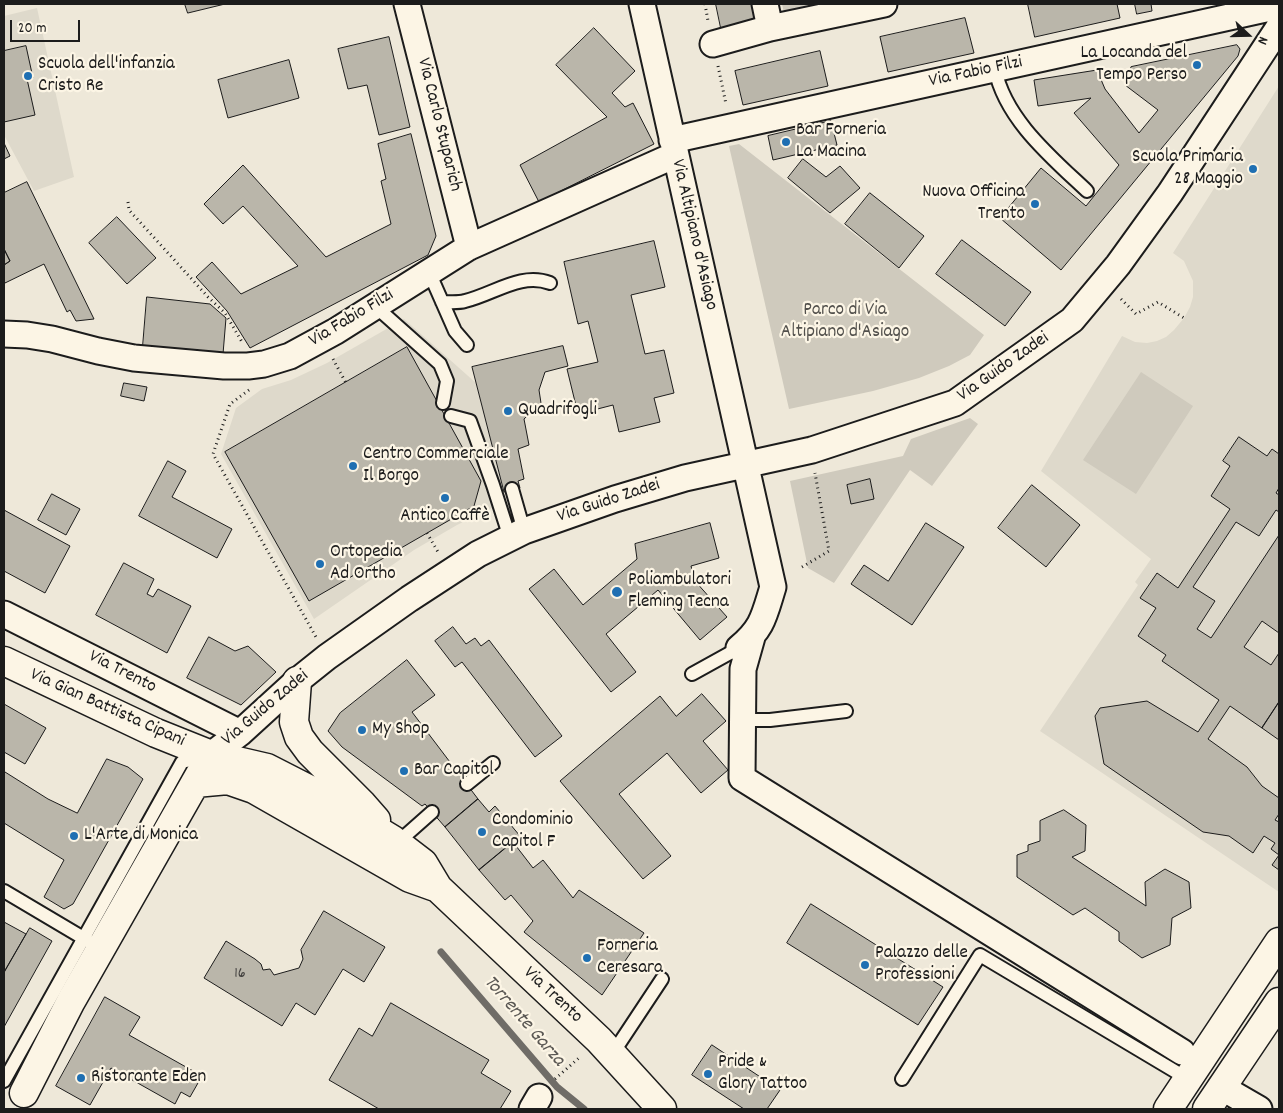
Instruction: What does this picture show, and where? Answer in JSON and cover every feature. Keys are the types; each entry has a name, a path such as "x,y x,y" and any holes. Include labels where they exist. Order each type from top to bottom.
{"main road":[{"name":"Via Gian Battista Cipani","path":"4,661 156,733 211,755"},
{"name":"Via Trento","path":"298,681 294,722 299,737 310,752 362,804 395,841"},
{"name":"Via Trento","path":"211,755 267,768 395,841 423,864 438,888 613,1053 662,1109"},
{"name":"Via Guido Zadei","path":"14,1095 71,1001 92,943 211,755"},
{"name":"Via Trento","path":"195,783 228,780 254,789 410,878 438,888"},
{"path":"1168,1109 1279,942"},
{"path":"1207,1109 1279,1002"}],"street":[{"name":"Via Carlo Stuparich","path":"408,4 469,247"},
{"name":"Via Altipiano d'Asiago","path":"642,4 773,587 761,625 745,642 742,778 1182,1052"},
{"path":"765,4 770,28"},
{"path":"713,44 770,28 884,4"},
{"name":"Via Fabio Filzi","path":"4,334 44,338 134,358 224,366 248,366 290,356 336,331 469,247 674,147 995,68 1279,6"},
{"name":"Via Guido Zadei","path":"211,755 327,657 409,599 478,554 517,535 615,499 685,478 812,450 955,403 1072,320 1118,265 1170,193 1279,27"},
{"name":"Via Trento","path":"4,614 240,732"},
{"path":"1221,1087 1259,1109"}],"lane":[{"path":"995,68 999,86 1027,131 1087,191"},
{"path":"429,272 455,331 467,345"},
{"path":"442,302 464,302 525,279 540,279 550,283"},
{"path":"375,306 440,364 447,381 443,403"},
{"path":"450,416 470,421 493,485 517,535"},
{"path":"512,489 517,535"},
{"path":"692,674 745,642"},
{"path":"742,720 770,720 846,711"},
{"path":"4,892 92,943 182,762 211,755"},
{"path":"467,784 493,763"},
{"path":"395,841 432,812"},
{"path":"902,1079 980,955 1188,1079"},
{"path":"613,1053 662,979"}],"path":[{"path":"128,202 129,210 208,297 225,313 244,348"},
{"path":"1104,281 1136,314 1158,302 1184,318"},
{"path":"338,369 346,383"},
{"path":"249,390 230,404 213,454 327,657"},
{"path":"802,567 829,551 812,450"},
{"path":"427,533 439,553"},
{"path":"558,1076 565,1070"}],"shaded area":[{"name":"Scuola dell'infanzia Cristo Re","path":"37,8 74,177 34,191 4,135 4,16"},
{"path":"1279,86 1279,892 1040,731 1138,585 1135,582 1151,559 1041,471 1122,336 1135,342 1147,343 1157,341 1166,337 1184,318 1193,297 1193,281 1184,261 1173,253"},
{"name":"Centro Commerciale Il Borgo","path":"404,319 476,383 502,482 487,487 494,507 457,525 414,550 314,619 221,454 236,408 262,389 291,380 327,363"}],"green space":[{"path":"782,4 843,4 785,17"},
{"name":"Parco di Via Altipiano d'Asiago","path":"739,144 984,335 970,355 919,378 873,391 789,409 729,146"},
{"path":"1141,372 1193,406 1136,494 1083,460"},
{"path":"970,418 978,424 932,486 910,470 834,583 808,568 790,481 903,456 911,439"}],"building":[{"path":"185,4 225,4 188,13"},
{"path":"716,4 753,4 756,20 721,28"},
{"path":"1028,4 1117,4 1120,18 1035,37"},
{"path":"1135,4 1151,4 1152,11 1137,14"},
{"path":"965,18 974,53 888,72 880,37"},
{"path":"594,28 635,71 612,93 625,107 633,103 654,144 539,202 520,165 607,117 556,65"},
{"path":"389,37 410,127 379,135 367,85 348,89 338,49"},
{"path":"1237,45 1240,49 1238,56 1061,270 1000,218 1041,168 1086,206 1119,165 1074,113 1091,98 1038,106 1034,80 1097,70 1105,89 1139,133 1158,110 1125,85 1131,67"},
{"path":"26,46 33,78 27,79 35,115 4,122 4,51"},
{"path":"820,51 828,86 743,105 735,71"},
{"path":"289,60 299,98 228,118 218,80"},
{"path":"831,121 837,145 773,160 768,136"},
{"path":"411,134 436,236 428,255 250,348 227,311 196,277 212,262 241,294 298,266 243,206 223,224 204,204 243,165 326,257 391,224 381,181 386,179 378,144"},
{"path":"4,143 10,156 4,159"},
{"path":"803,159 826,177 840,166 860,188 830,213 788,178"},
{"path":"27,182 94,319 76,321 70,310 67,312 44,264 5,283 4,281 4,265 10,261 4,249 4,193"},
{"path":"870,193 924,236 899,268 845,224"},
{"path":"117,217 156,258 127,284 89,243"},
{"path":"962,240 1031,292 1005,326 936,274"},
{"path":"654,241 665,287 631,295 645,354 664,350 674,393 654,398 660,422 619,432 613,405 578,414 567,369 598,362 588,321 578,324 564,262"},
{"path":"4,249 10,261 4,265"},
{"path":"147,297 210,304 226,318 223,354 143,346"},
{"name":"Quadrifogli","path":"563,346 568,366 545,372 539,390 541,403 524,419 529,445 518,449 524,479 518,481 520,488 504,492 472,367"},
{"name":"Centro Commerciale Il Borgo","path":"407,347 481,481 474,506 309,601 225,452"},
{"path":"124,383 147,387 144,401 121,396"},
{"path":"1239,437 1267,456 1272,449 1279,454 1279,488 1276,493 1279,495 1279,512 1276,510 1259,536 1236,522 1193,587 1215,601 1197,629 1211,638 1279,535 1279,633 1262,621 1244,647 1271,665 1279,653 1279,702 1262,728 1230,706 1208,739 1247,767 1262,786 1279,798 1279,814 1275,820 1279,822 1279,855 1271,849 1275,843 1264,836 1253,853 1229,836 1203,832 1104,764 1095,716 1100,708 1147,701 1198,732 1219,700 1162,661 1166,655 1138,636 1156,608 1140,598 1157,573 1178,588 1230,509 1211,496 1230,466 1223,461"},
{"path":"168,461 186,471 172,497 232,529 217,558 139,516"},
{"path":"870,479 874,499 851,504 847,485"},
{"path":"1032,485 1080,525 1046,567 998,528"},
{"path":"52,494 80,509 66,535 38,520"},
{"path":"4,510 70,546 45,593 4,571"},
{"path":"710,523 719,558 691,566 695,581 727,617 700,640 658,590 606,634 636,672 611,692 529,589 554,569 583,605 637,559 635,544"},
{"path":"926,523 964,547 912,625 851,584 864,565 888,581"},
{"path":"124,563 154,579 147,594 153,597 158,589 191,606 167,653 96,615"},
{"path":"453,627 466,644 475,638 481,646 489,640 562,736 535,757 462,662 455,667 435,641"},
{"path":"209,637 235,651 248,646 276,672 241,705 187,678"},
{"path":"407,660 435,695 412,712 478,799 445,827 425,804 422,806 342,747 328,731 340,713"},
{"path":"702,694 726,721 703,741 728,770 701,793 667,753 619,794 671,856 643,879 560,781 660,696 676,716"},
{"path":"1279,702 1279,740 1262,728"},
{"path":"4,704 46,728 25,764 4,752"},
{"path":"107,759 128,767 143,779 73,904 64,909 44,897 64,860 4,823 4,773 48,799 77,813"},
{"name":"Condominio Capitol F","path":"478,799 489,812 495,806 520,836 479,870 445,827"},
{"path":"1064,810 1086,825 1085,851 1072,857 1146,906 1145,882 1165,869 1189,882 1191,908 1172,918 1170,945 1142,958 1119,941 1119,932 1085,908 1073,915 1017,877 1017,855 1028,851 1028,845 1040,841 1040,821"},
{"path":"513,842 533,868 543,860 573,898 579,890 644,933 602,995 524,932 533,921 511,895 505,900 479,870"},
{"path":"1279,855 1279,870 1272,865"},
{"name":"Palazzo delle Professioni","path":"811,904 943,987 918,1025 787,943"},
{"path":"324,911 385,947 364,982 343,969 315,1015 296,1003 282,1026 204,978 226,941 255,959 261,964 263,970 270,969 274,975 299,968 303,959 301,950"},
{"path":"4,922 26,934 4,972"},
{"path":"30,928 52,941 4,1027 4,973"},
{"path":"105,997 140,1017 129,1035 202,1076 190,1097 181,1092 175,1104 111,1068 90,1105 56,1086"},
{"path":"391,1003 489,1060 481,1073 511,1091 500,1109 379,1109 329,1080 359,1028 372,1036"},
{"path":"712,1045 780,1090 767,1109 744,1109 692,1075"}],"waterway":[{"name":"Torrente Garza","path":"441,952 557,1087 584,1109"}],"place":[{"name":"La Locanda del Tempo Perso","path":"1197,65"},
{"name":"Scuola dell'infanzia Cristo Re","path":"28,76"},
{"name":"Bar Forneria La Macina","path":"786,142"},
{"name":"Scuola Primaria 28 Maggio","path":"1253,169"},
{"name":"Nuova Officina Trento","path":"1035,204"},
{"name":"Quadrifogli","path":"508,411"},
{"name":"Centro Commerciale Il Borgo","path":"353,466"},
{"name":"Antico Caffè","path":"445,498"},
{"name":"Ortopedia Ad Ortho","path":"320,564"},
{"name":"Poliambulatori Fleming Tecna","path":"617,592"},
{"name":"My Shop","path":"362,730"},
{"name":"Bar Capitol","path":"404,771"},
{"name":"Condominio Capitol F","path":"482,832"},
{"name":"L'Arte di Monica","path":"74,836"},
{"name":"Forneria Ceresara","path":"587,958"},
{"name":"Palazzo delle Professioni","path":"865,965"},
{"name":"Pride & Glory Tattoo","path":"708,1074"},
{"name":"Ristorante Eden","path":"81,1078"}]}
